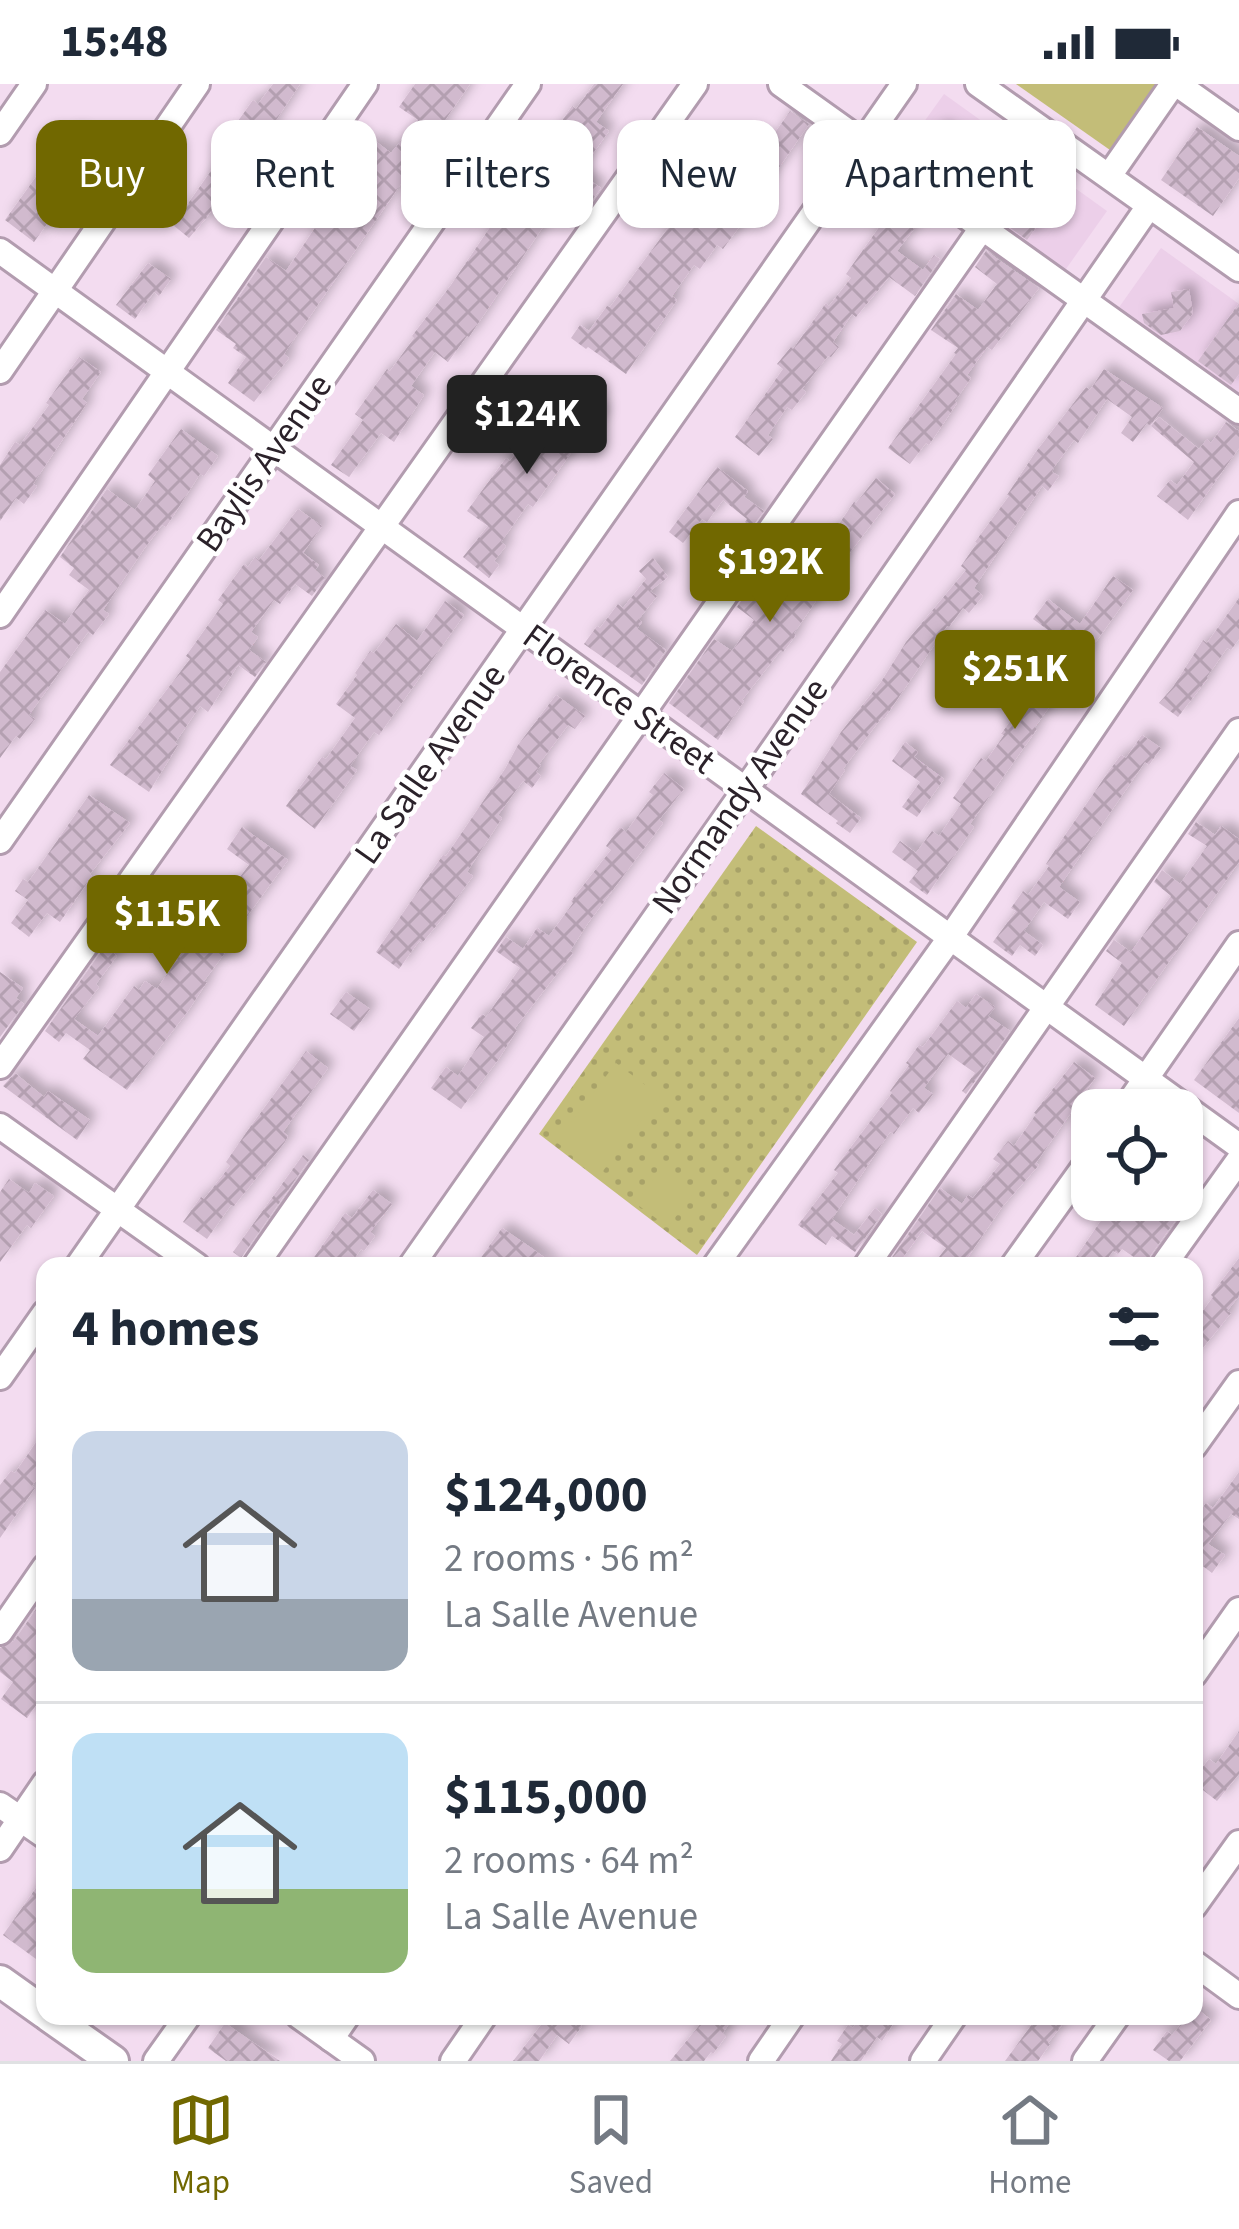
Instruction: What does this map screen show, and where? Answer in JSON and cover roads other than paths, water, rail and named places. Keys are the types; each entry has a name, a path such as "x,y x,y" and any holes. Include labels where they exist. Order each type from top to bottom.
{"main road":[{"path":"0,1981 36,2006"},
{"path":"62,2025 113,2061"}],"street":[{"path":"0,133 34,84"},
{"path":"0,371 197,84"},
{"path":"0,615 365,84"},
{"name":"Baylis Avenue","path":"0,841 528,84"},
{"path":"0,1066 695,84"},
{"path":"781,84 832,120"},
{"name":"La Salle Avenue","path":"879,120 904,84"},
{"path":"978,84 1239,268"},
{"path":"1108,176 1175,84 1239,128"},
{"name":"Normandy Avenue","path":"417,1257 1149,206"},
{"name":"La Salle Avenue","path":"84,1257 803,228"},
{"path":"261,1257 982,228 1239,412"},
{"name":"Florence Street","path":"0,251 1239,1146"},
{"path":"721,1257 950,938 1239,513"},
{"path":"872,1257 1239,731"},
{"path":"1139,1089 1239,944"},
{"path":"0,1126 185,1257"},
{"path":"1169,1257 1239,1160"},
{"path":"1019,1257 1071,1185"},
{"path":"0,1377 36,1326"},
{"path":"1203,1434 1239,1383"},
{"path":"0,1632 36,1581"},
{"path":"1203,1661 1239,1610"},
{"path":"0,1850 10,1812 36,1790"},
{"path":"10,1812 36,1830"},
{"path":"1203,1893 1239,1843"},
{"path":"1203,1970 1239,1996"},
{"path":"156,2061 182,2025"},
{"path":"311,2025 362,2061"},
{"path":"331,2039 341,2025"},
{"path":"453,2061 478,2025"},
{"path":"761,2061 787,2025"},
{"path":"923,2061 948,2025"},
{"path":"1085,2061 1111,2025"}]}
